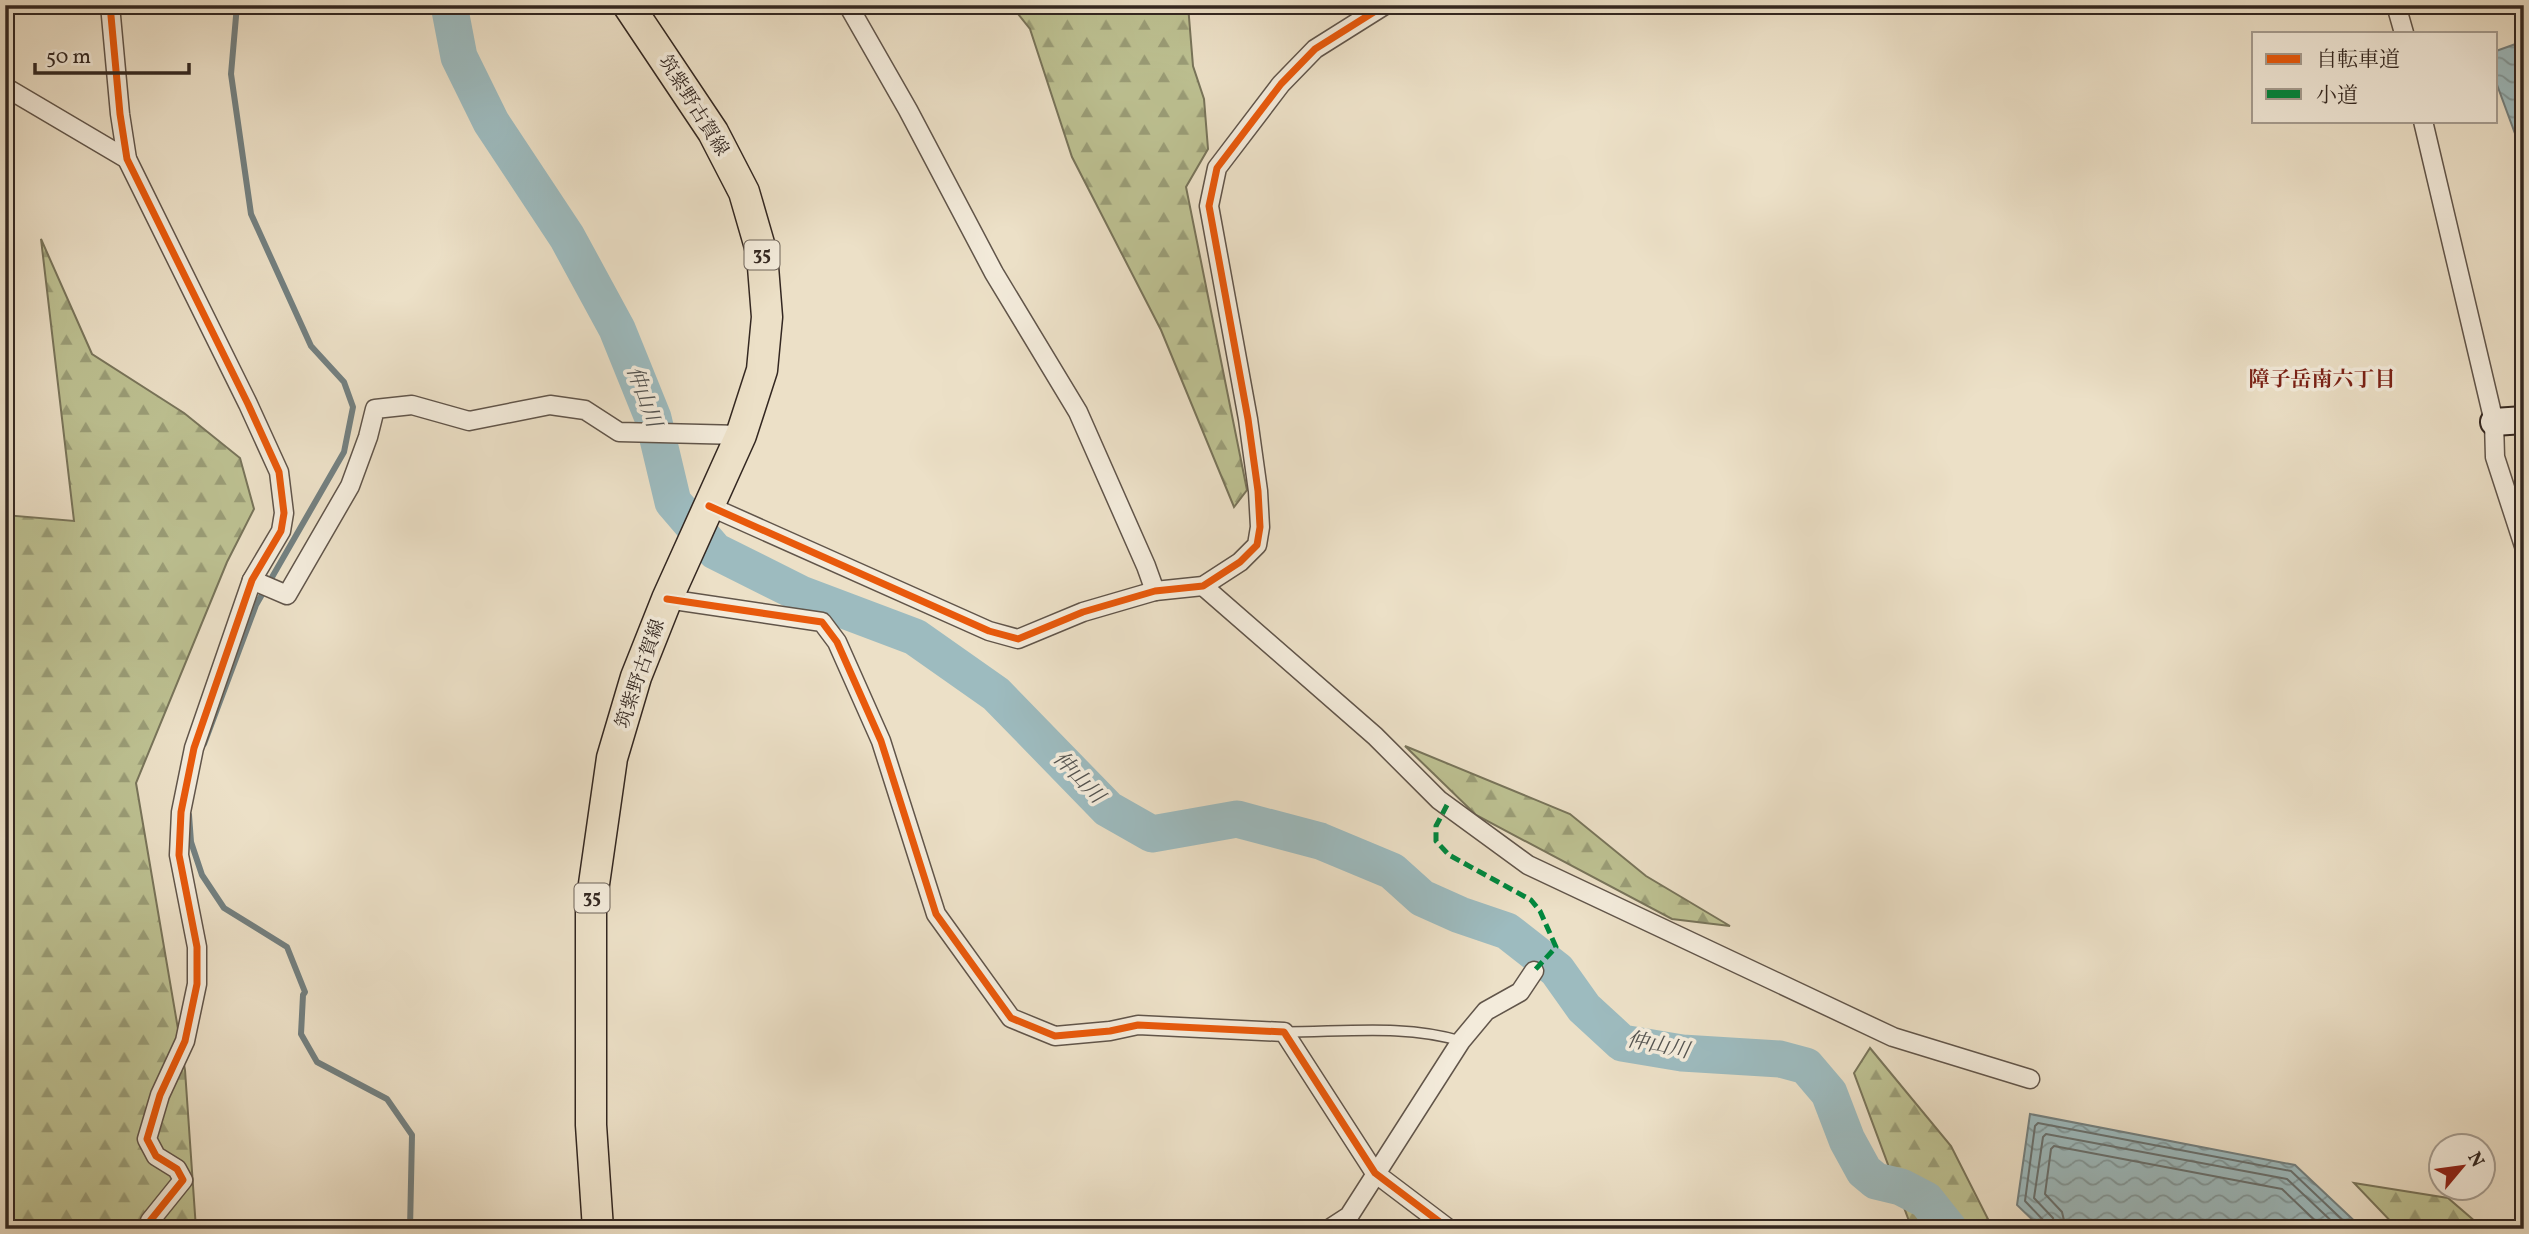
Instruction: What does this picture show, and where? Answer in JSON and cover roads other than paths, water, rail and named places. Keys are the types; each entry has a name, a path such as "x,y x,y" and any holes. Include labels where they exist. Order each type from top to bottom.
{"main road":[{"name":"筑紫野古賀線","path":"598,1229 591,1125 592,905 612,758 636,677 671,589 741,435 762,370 767,317 762,254 744,192 713,132 628,5"}],"street":[{"path":"110,5 127,159 279,472 284,513 281,531 252,580 194,748 181,812 179,855 197,947 197,984 185,1041 160,1094 147,1139 156,1156 177,1169 183,1180 150,1221 151,1229"},
{"path":"848,5 908,110 994,272 1078,412 1155,591"},
{"path":"704,517 989,631 1018,639 1083,612 1155,591 1203,586 1240,562 1257,545 1258,491 1248,419 1209,206 1217,168 1281,83 1315,48 1385,5"},
{"path":"2396,5 2404,32"},
{"path":"5,87 127,159"},
{"path":"2423,122 2494,422 2495,457 2524,546"},
{"path":"252,580 287,595 350,486 375,409 412,405 468,421 550,405 585,410 619,432 741,435"},
{"path":"2494,422 2524,420"},
{"path":"1203,586 1375,736 1439,800 1528,865 1893,1037 2030,1079"},
{"path":"671,589 822,622 837,642 881,741 936,914 1011,1018 1055,1036 1110,1031 1138,1025 1284,1032 1375,1173 1449,1229"},
{"path":"1329,1229 1349,1216 1461,1041 1486,1011 1520,992 1534,971"}],"lane":[{"path":"1284,1032 1401,1031 1440,1035 1461,1041"}],"water":[{"path":"2524,41 2524,158 2498,87 2498,50"},
{"path":"2030,1114 2295,1165 2363,1229 2042,1229 2017,1205"}],"waterway":[{"path":"204,744 256,605 344,452 353,407 344,382 311,346 251,214 231,74 237,5"},
{"name":"仲山川","path":"449,5 459,57 491,122 567,237 617,329 653,418 673,502 715,551 801,594 915,637 996,694 1108,809 1152,834 1237,819 1320,841 1392,871 1422,898 1507,931 1557,970 1584,1008 1622,1043 1682,1053 1780,1059 1806,1066 1829,1093 1847,1140 1864,1171 1876,1181 1901,1187 1926,1200 1949,1229"},
{"path":"189,815 191,842 202,875 224,908 287,947 305,992 301,1034 317,1062 387,1099 412,1135 410,1229"}],"district":[{"name":"障子岳南六丁目","path":"2322,380"}]}
